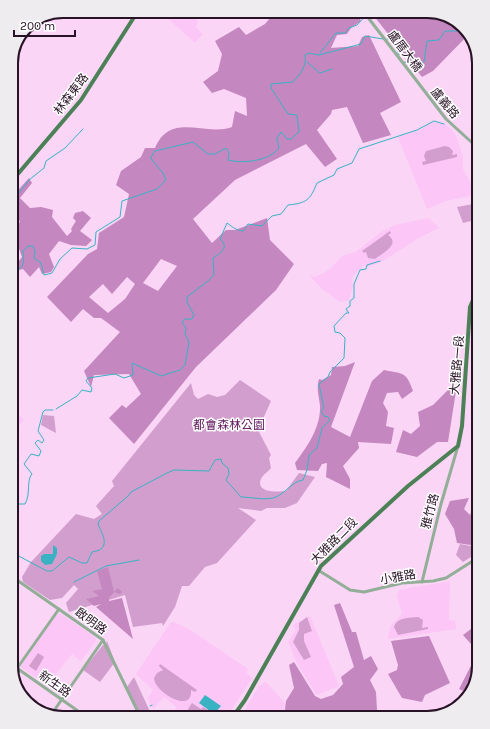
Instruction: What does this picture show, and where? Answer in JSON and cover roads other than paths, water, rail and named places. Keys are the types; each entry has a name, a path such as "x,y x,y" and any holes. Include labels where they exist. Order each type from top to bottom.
{"main road":[{"name":"林森東路","path":"18,174 81,100 134,18"},
{"name":"大雅路一段","path":"458,446 462,426 470,307 472,302"},
{"name":"大雅路二段","path":"237,711 318,570 391,500 458,446"}],"street":[{"name":"盧厝大橋","path":"369,18 417,83"},
{"name":"盧義路","path":"417,83 454,127 472,143"},
{"name":"雅竹路","path":"422,582 441,504 458,446"},
{"name":"小雅路","path":"318,570 334,582 350,590 364,592 402,583 422,582 446,578 472,561"},
{"name":"啟明路","path":"18,581 103,640 138,711"},
{"path":"18,667 59,609"},
{"path":"54,710 103,640"},
{"name":"新生路","path":"18,669 78,711"}],"water":[{"path":"53,545 57,548 57,554 52,564 45,565 41,561 41,556 44,554 53,554"},
{"path":"205,695 221,706 217,711 210,711 199,703"}],"waterway":[{"path":"320,53 336,33 345,33 349,28 357,25 364,18"},
{"path":"404,62 421,66 424,62 427,41 439,40 445,31 457,31 457,29"},
{"path":"18,270 24,262 23,251 28,246 33,246 35,251 34,258 41,263 44,275 52,273 60,259 72,248 87,249 95,245 96,232 120,217 122,201 157,189 166,180 163,173 152,160 151,157 155,151 193,142 208,154 215,154 226,148 229,153 228,160 241,162 262,159 269,156 279,148 277,138 281,132 287,139 291,139 299,132 297,115 288,114 271,88 271,84 293,82 304,67 305,55 309,53 319,55 361,44 365,36 383,39"},
{"path":"387,39 397,38 403,40 397,49 399,55"},
{"path":"307,62 320,73 332,69"},
{"path":"56,409 77,396 82,390 91,392 92,388 86,381 88,378 115,374 124,378 133,375 132,363 161,376 180,370 185,365 189,342 185,334 186,328 182,322 185,319 192,319 194,315 187,302 187,297 214,275 213,258 224,248 223,242 220,239 227,223 236,229 243,231 248,224 262,226 272,216 281,214 288,205 307,200 317,183 334,175 337,169 352,163 359,149 417,130 434,121 444,124"},
{"path":"18,194 29,180 44,168 46,161 65,148 83,129"},
{"path":"18,556 47,571 52,571 69,557 82,563 87,563 92,552 100,550 104,543 98,524 99,521 131,492 174,470 209,471 215,460 221,459 222,463 228,468 229,474 226,480 241,497 268,499 276,497 295,483 303,480 307,470 309,455 317,448 322,428 330,420 328,417 324,416 321,411 324,408 319,384 328,377 330,372 344,358 345,338 340,333 335,332 334,326 346,313 349,313 346,309 350,306 350,301 354,298 354,284 360,270 366,269 367,265 380,261"},
{"path":"18,504 25,504 27,500 29,480 32,474 24,464 31,454 39,456 41,451 35,443 38,440 42,443 44,440 38,431 43,412 45,410 53,410"},
{"path":"74,582 106,566 139,560"}],"park label":[{"name":"都會森林公園","path":"229,425"}]}
